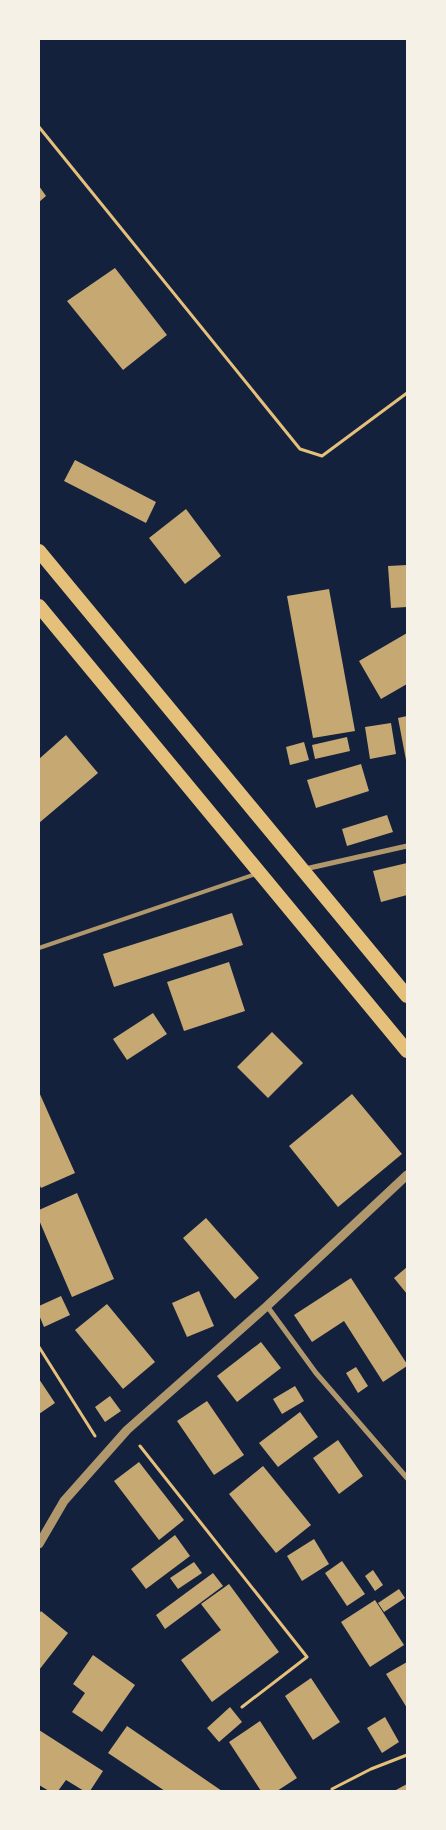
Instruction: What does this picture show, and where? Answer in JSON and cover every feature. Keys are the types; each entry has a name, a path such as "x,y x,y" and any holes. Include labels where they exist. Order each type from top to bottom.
{"highway":[{"path":"39,551 407,996"},
{"path":"39,606 407,1051"}],"street":[{"path":"302,870 407,846"},
{"path":"39,1544 64,1501 127,1430 267,1306 407,1175"},
{"path":"267,1306 316,1373 407,1478"}],"lane":[{"path":"39,948 258,873"}],"path":[{"path":"39,127 300,449 322,456 407,393"},
{"path":"39,1347 106,1454"},
{"path":"127,1430 307,1657 242,1707"},
{"path":"332,1789 371,1769 407,1755"}],"building":[{"path":"39,186 46,196 39,202"},
{"path":"115,268 167,335 123,370 67,301"},
{"path":"75,460 156,502 146,523 64,481"},
{"path":"186,509 221,556 185,584 149,538"},
{"path":"407,565 407,607 391,608 388,566"},
{"path":"329,589 355,731 313,738 287,596"},
{"path":"407,633 407,684 381,699 359,661"},
{"path":"407,716 407,760 406,760 398,718"},
{"path":"391,723 396,754 370,759 365,727"},
{"path":"66,735 98,773 39,823 39,759"},
{"path":"347,737 350,751 315,759 312,745"},
{"path":"304,742 309,760 290,765 286,747"},
{"path":"361,764 369,791 316,808 307,780"},
{"path":"387,815 393,832 347,846 342,829"},
{"path":"407,863 407,895 381,902 373,871"},
{"path":"232,913 243,945 114,987 103,954"},
{"path":"229,962 245,1011 184,1031 167,982"},
{"path":"153,1013 167,1034 127,1060 113,1039"},
{"path":"272,1032 303,1063 268,1098 237,1067"},
{"path":"39,1092 75,1173 41,1188 39,1184"},
{"path":"352,1094 402,1154 338,1207 289,1146"},
{"path":"77,1193 114,1279 72,1297 39,1220 39,1210"},
{"path":"206,1218 259,1278 235,1299 183,1238"},
{"path":"407,1267 407,1294 394,1278"},
{"path":"351,1278 407,1364 407,1366 383,1382 344,1321 312,1342 294,1315"},
{"path":"199,1291 214,1326 187,1337 172,1303"},
{"path":"61,1296 70,1315 44,1327 39,1315 39,1306"},
{"path":"107,1304 155,1362 123,1389 75,1330"},
{"path":"261,1342 281,1368 237,1402 217,1376"},
{"path":"356,1367 368,1386 358,1393 346,1373"},
{"path":"39,1379 55,1403 39,1414"},
{"path":"295,1386 304,1401 282,1414 273,1399"},
{"path":"110,1396 121,1411 105,1422 95,1407"},
{"path":"207,1401 244,1455 214,1475 177,1421"},
{"path":"300,1412 318,1437 278,1467 259,1443"},
{"path":"338,1440 363,1476 339,1494 313,1458"},
{"path":"139,1462 184,1520 159,1540 114,1481"},
{"path":"263,1466 311,1525 276,1553 229,1494"},
{"path":"175,1535 190,1556 146,1589 131,1569"},
{"path":"314,1539 329,1564 302,1581 287,1556"},
{"path":"342,1561 365,1594 347,1606 325,1573"},
{"path":"194,1562 202,1573 178,1589 170,1578"},
{"path":"373,1570 383,1585 375,1591 365,1576"},
{"path":"213,1573 223,1586 165,1629 156,1615"},
{"path":"229,1584 279,1652 212,1702 181,1660 221,1630 201,1604"},
{"path":"399,1589 405,1598 384,1612 378,1603"},
{"path":"375,1600 404,1645 370,1667 341,1622"},
{"path":"41,1611 68,1633 39,1670 39,1614"},
{"path":"93,1655 135,1685 102,1732 72,1712 85,1693 73,1684"},
{"path":"407,1662 407,1708 386,1674"},
{"path":"311,1678 340,1722 313,1740 285,1696"},
{"path":"230,1707 242,1722 219,1742 207,1728"},
{"path":"385,1717 399,1742 382,1753 367,1728"},
{"path":"260,1721 297,1778 277,1791 261,1791 229,1742"},
{"path":"127,1726 222,1791 165,1791 108,1753"},
{"path":"39,1730 103,1771 90,1791 84,1791 66,1780 58,1791 49,1791 39,1785"},
{"path":"407,1784 407,1791 394,1791"}]}
